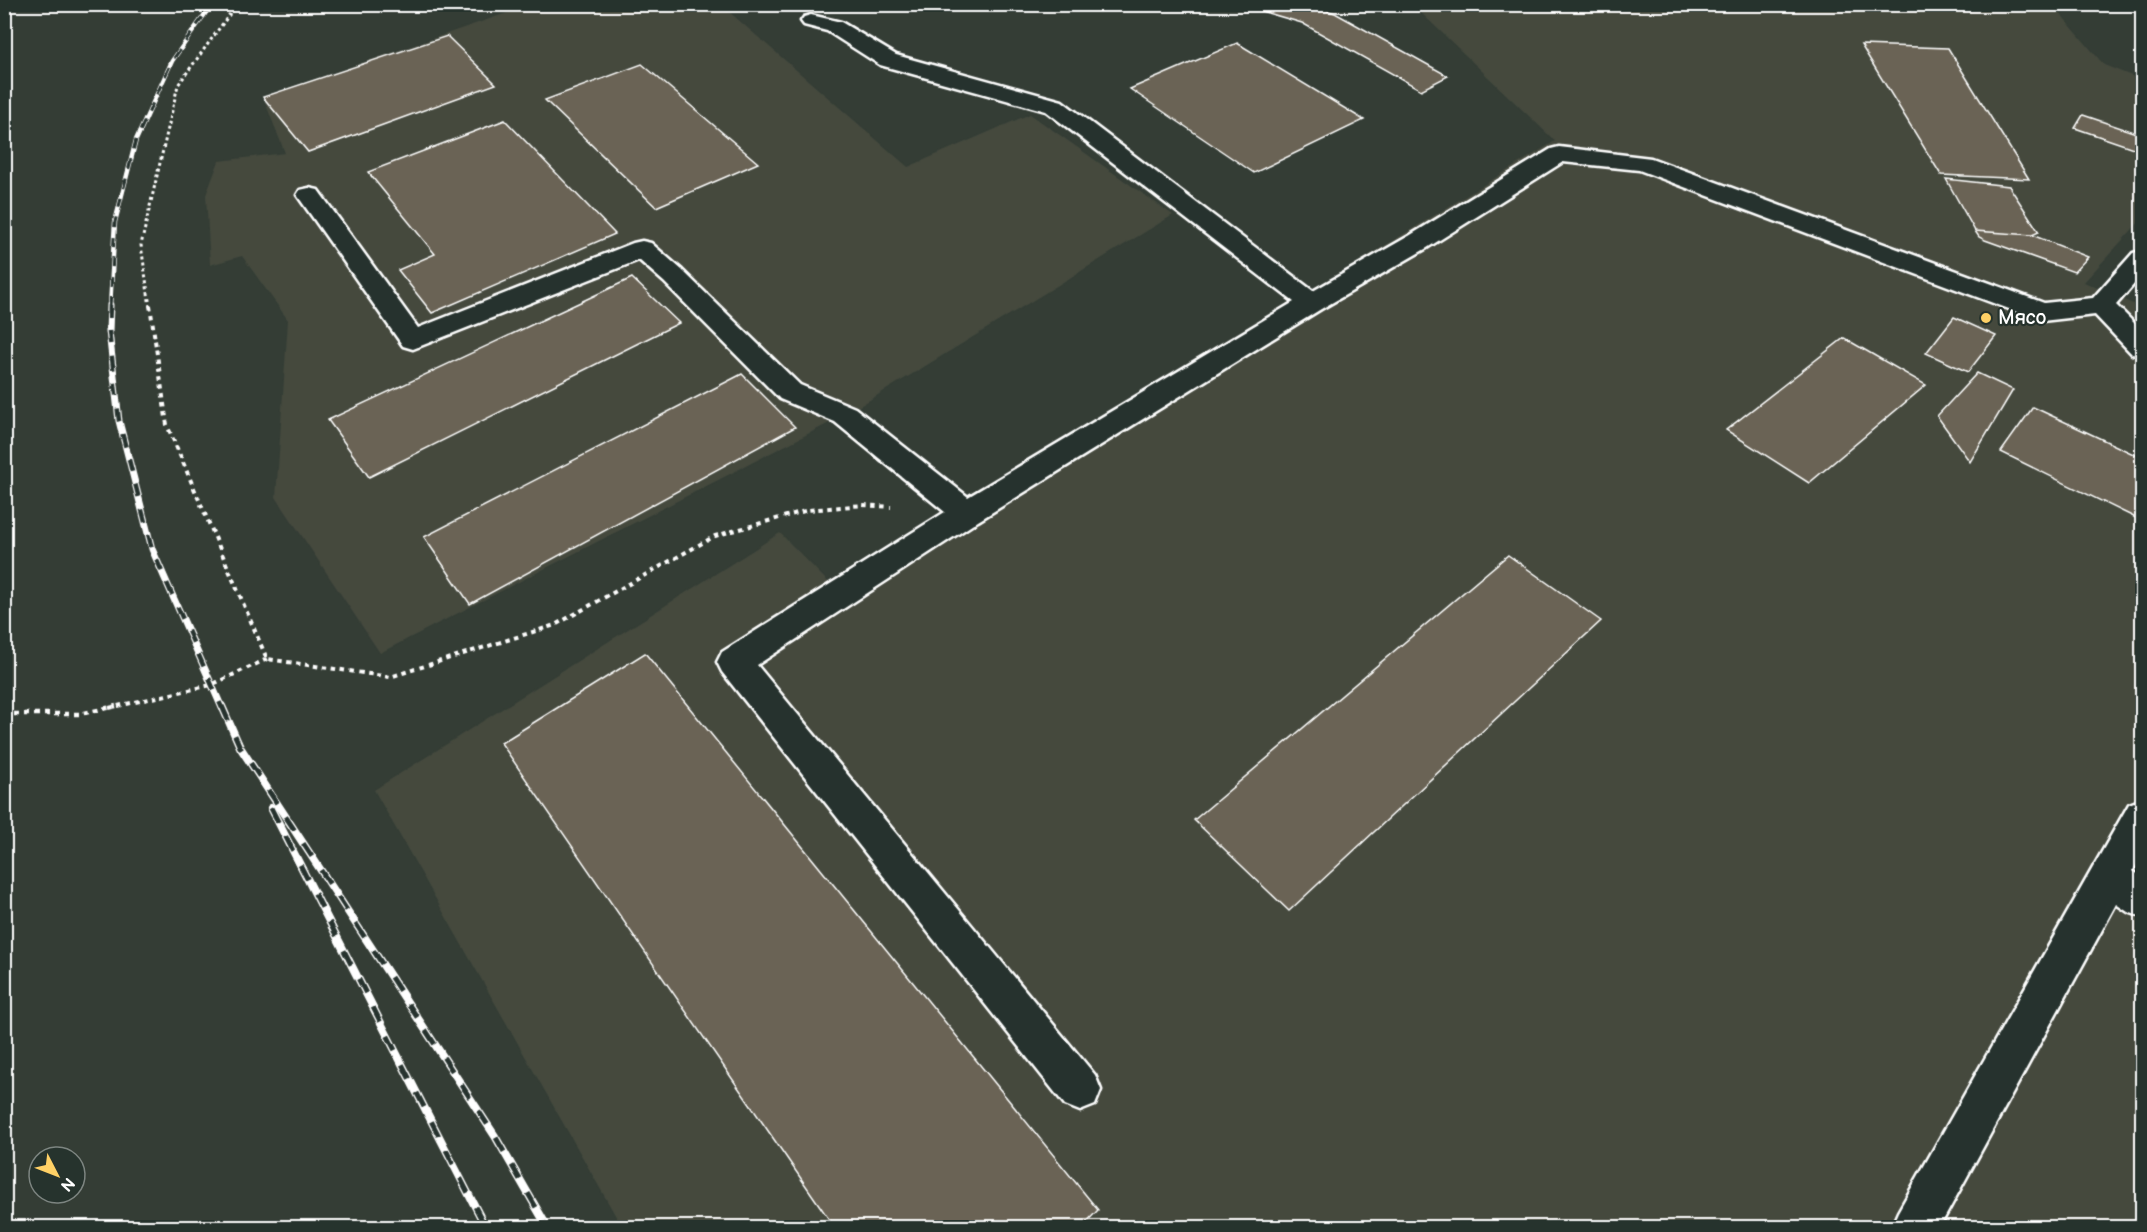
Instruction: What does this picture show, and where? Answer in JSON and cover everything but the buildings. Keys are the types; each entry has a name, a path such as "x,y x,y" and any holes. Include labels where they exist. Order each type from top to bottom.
{"street":[{"path":"811,21 834,26 888,60 1054,106 1312,303"},
{"path":"1080,1090 734,662 967,513 1312,303 1418,242 1559,154 1643,163 2042,312 2101,306 2142,259"},
{"path":"309,195 413,340 642,249 673,276 790,392 845,415 967,513"},
{"path":"2101,306 2142,347"},
{"path":"1914,1227 2126,888 2142,816"}],"path":[{"path":"237,4 178,85 141,245 167,425 267,658"},
{"path":"4,714 80,714 211,685 267,658 390,677 555,625 715,536 725,533 808,510 863,505 967,513"}],"shaded area":[{"path":"720,4 908,167 1030,114 1173,215 845,415 380,653 276,497 288,320 242,256 210,265 206,195 219,161 285,153 263,97 530,5"},
{"path":"1413,5 2053,5 2104,65 2142,80 2142,219 2084,282 2142,308 2142,1227 622,1227 374,790 780,533 832,586 1555,141"}],"railway":[{"path":"110,307 115,222 136,140 172,61 212,4"},
{"path":"110,305 109,331 119,421 152,549 222,708"},
{"path":"222,706 240,747 495,1136 548,1228"},
{"path":"271,808 486,1228"}],"place":[{"name":"Мясо","path":"1986,318"}]}
